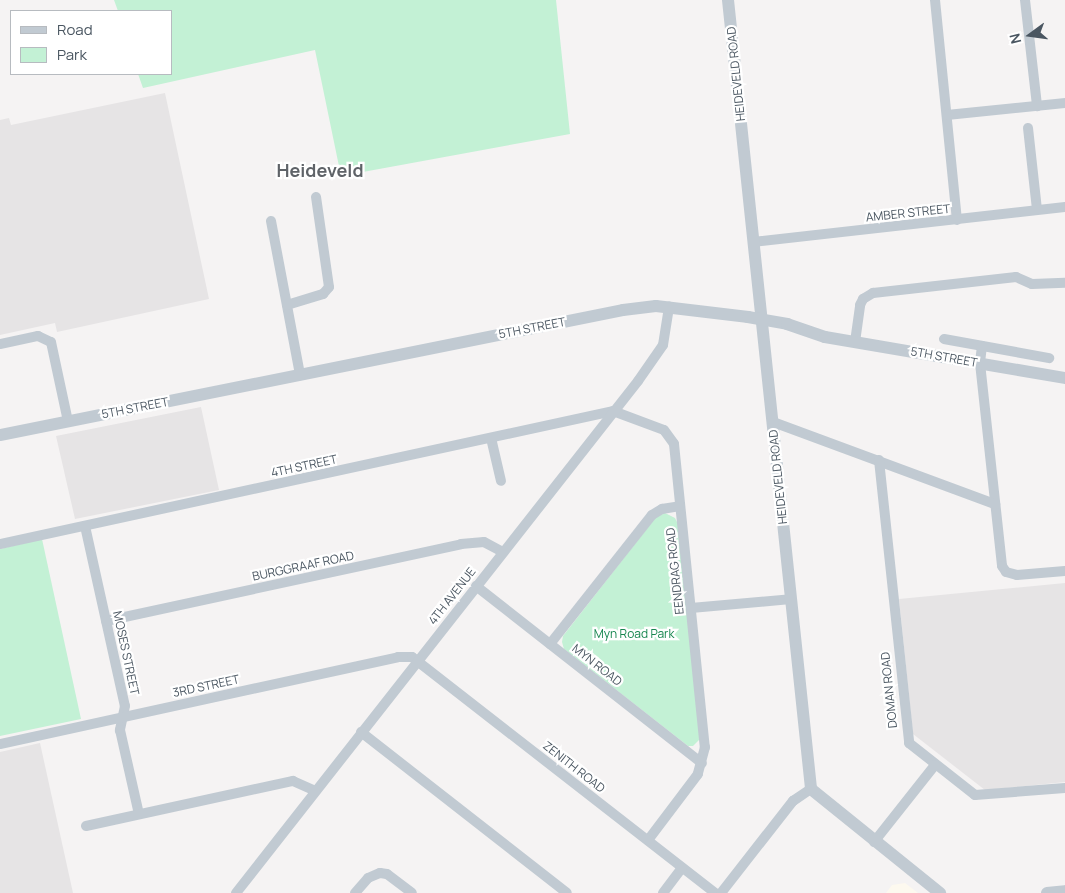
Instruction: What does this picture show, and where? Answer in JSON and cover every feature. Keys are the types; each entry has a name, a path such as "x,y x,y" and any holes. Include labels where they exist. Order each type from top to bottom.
{"street":[{"name":"HEIDEVELD ROAD","path":"728,0 810,789"},
{"path":"935,0 957,220"},
{"path":"1025,0 1036,106"},
{"path":"947,115 1065,103"},
{"path":"1028,128 1038,210"},
{"path":"287,305 324,294 329,287 316,197"},
{"name":"AMBER STREET","path":"753,242 1065,208"},
{"path":"271,221 300,375"},
{"path":"855,342 860,305 863,298 873,293 1016,276 1032,284 1065,283"},
{"name":"5TH STREET","path":"0,435 623,310 669,306 762,320 855,342 1065,378"},
{"name":"4TH AVENUE","path":"236,893 663,345 669,306"},
{"path":"0,344 38,336 49,340 68,421"},
{"path":"944,339 1049,358"},
{"path":"982,346 980,363 1000,560 1006,572 1017,576 1065,571"},
{"name":"4TH STREET","path":"0,544 613,411"},
{"name":"EENDRAG ROAD","path":"613,411 664,430 670,436 680,506 705,747 698,774 648,840"},
{"path":"773,422 995,504"},
{"path":"491,438 501,481"},
{"name":"DOMAN ROAD","path":"879,460 907,736 911,746 968,791 980,796 1065,788"},
{"path":"550,644 652,515 662,509 680,506"},
{"name":"MOSES STREET","path":"85,526 125,706 120,730 139,814"},
{"name":"BURGGRAAF ROAD","path":"106,622 460,544 484,542 503,552"},
{"name":"MYN ROAD","path":"476,586 702,763"},
{"path":"691,608 791,599"},
{"name":"3RD STREET","path":"0,744 398,657 418,661"},
{"name":"ZENITH ROAD","path":"418,661 715,893"},
{"path":"361,732 567,893"},
{"path":"874,842 935,765"},
{"path":"86,826 293,781 315,791"},
{"path":"721,893 793,801 810,789 940,893"},
{"path":"663,893 682,868"},
{"path":"355,893 368,878 380,873 387,874 412,893"},
{"path":"1048,893 1065,891"}],"shaded area":[{"path":"165,93 209,299 57,332 55,323 0,335 0,120 9,118 11,125"},
{"path":"201,407 219,490 75,519 56,436"},
{"path":"1065,583 1065,782 985,790 913,734 899,599"},
{"path":"40,743 73,893 0,893 0,752"},
{"path":"905,883 918,893 886,893 892,885"}],"green space":[{"path":"114,0 556,0 570,134 341,176 315,50 143,88 138,75 172,75 172,10 118,10"},
{"name":"Myn Road Park","path":"665,513 675,518 678,524 700,739 693,746 688,746 564,649 562,642 563,636 656,517"},
{"path":"42,539 81,719 0,736 0,549"}],"district":[{"name":"Heideveld","path":"320,170"}]}
